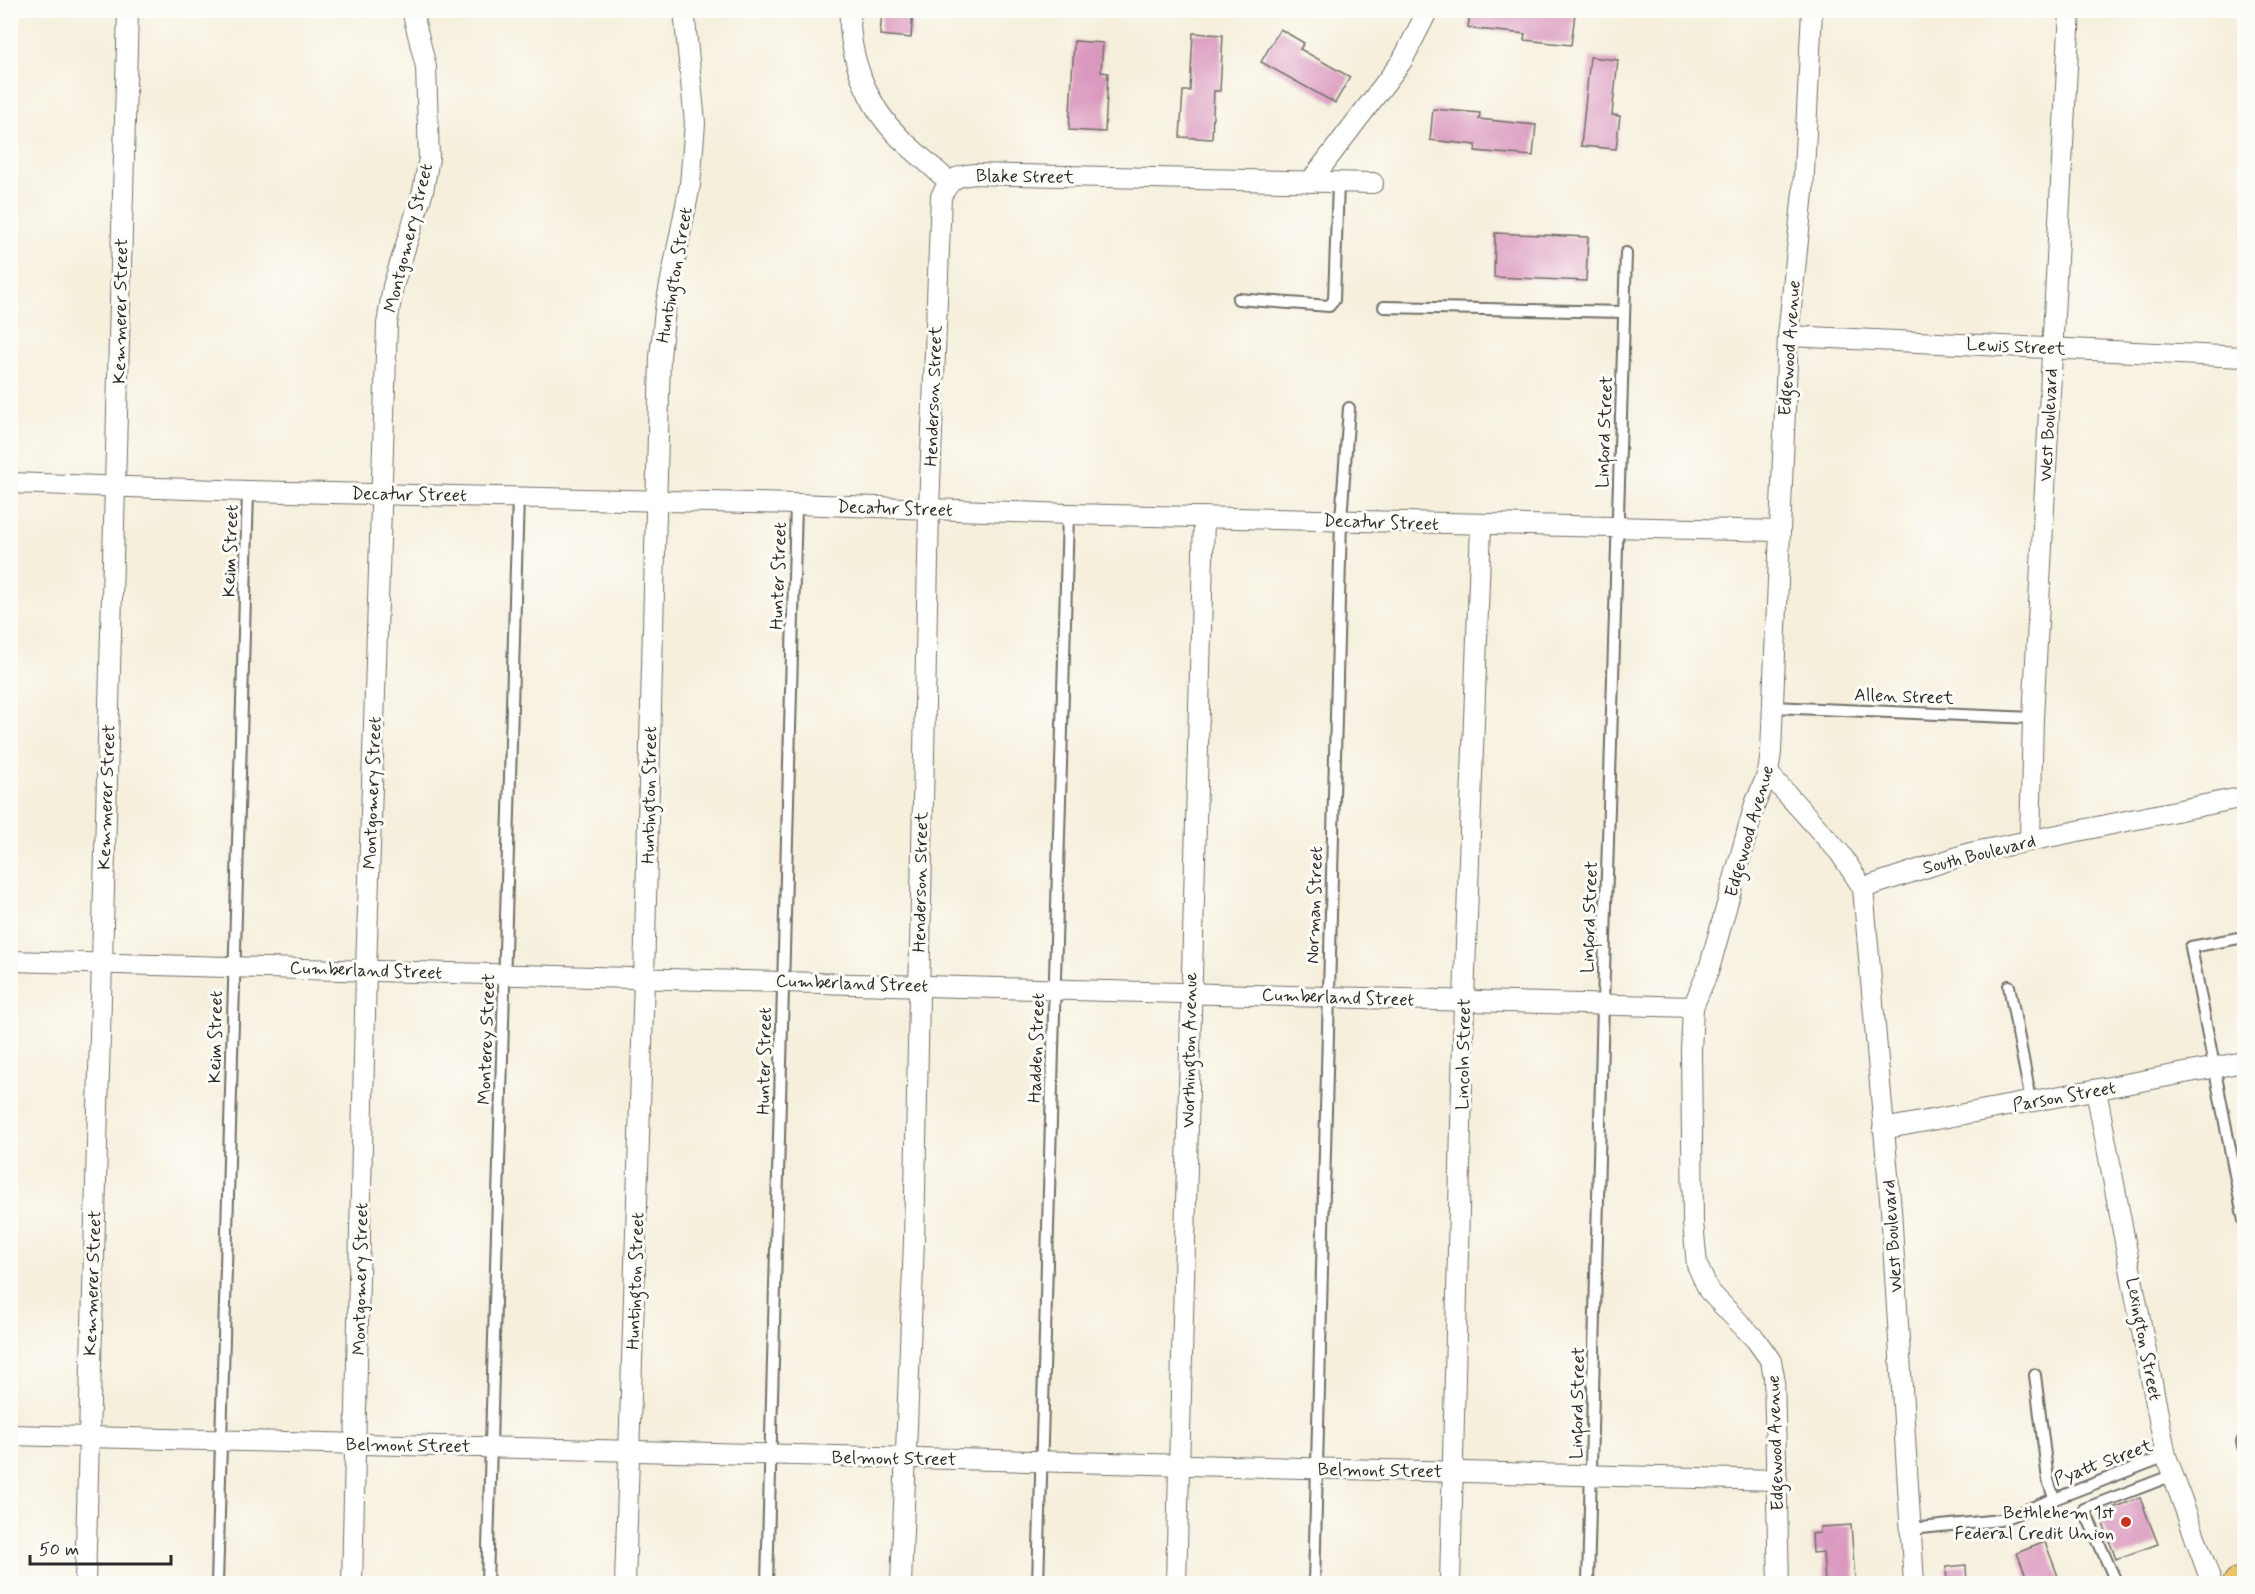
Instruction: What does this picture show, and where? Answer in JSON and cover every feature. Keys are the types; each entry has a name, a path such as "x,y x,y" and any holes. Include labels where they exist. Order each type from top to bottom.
{"main road":[{"path":"2239,1584 2244,1582"}],"street":[{"name":"Kemmerer Street","path":"85,1584 128,10"},
{"name":"Montgomery Street","path":"352,1584 366,970 387,324 393,286 423,191 429,158 426,67 412,10"},
{"name":"Huntington Street","path":"626,1584 660,357 665,310 690,185 695,123 684,10"},
{"name":"Blake Street","path":"850,10 852,48 859,70 881,115 899,137 949,182 960,175 975,174 1373,183"},
{"path":"1310,182 1402,61 1428,10"},
{"name":"Edgewood Avenue","path":"1779,1584 1774,1377 1771,1360 1756,1340 1709,1291 1697,1265 1693,1223 1691,1051 1693,1007 1712,958 1755,804 1768,773 1788,336 1803,192 1812,10"},
{"name":"West Boulevard","path":"2030,840 2033,718 2070,10"},
{"name":"Henderson Street","path":"901,1584 914,1241 929,509 941,196 949,182"},
{"name":"Lewis Street","path":"1788,336 2244,357"},
{"name":"Decatur Street","path":"10,483 796,504 1068,514 1779,531"},
{"name":"Worthington Avenue","path":"1176,1584 1204,517"},
{"name":"Lincoln Street","path":"1450,1584 1464,1000 1481,525"},
{"path":"1768,773 1840,853 1863,888"},
{"name":"South Boulevard","path":"1863,888 1970,853 2244,797"},
{"name":"West Boulevard","path":"1863,888 1891,1210 1914,1584"},
{"name":"Cumberland Street","path":"10,961 1693,1007"},
{"name":"Parson Street","path":"1883,1129 2244,1062"},
{"name":"Lexington Street","path":"2096,1090 2170,1466 2212,1584"},
{"name":"Belmont Street","path":"10,1435 1777,1480"}],"lane":[{"path":"1238,299 1329,306 1334,300 1338,183"},
{"name":"Linford Street","path":"1588,1584 1626,252"},
{"path":"1384,307 1624,312"},
{"name":"Norman Street","path":"1314,1584 1341,520 1349,408"},
{"name":"Keim Street","path":"218,1584 248,491"},
{"name":"Monterey Street","path":"487,1584 518,496"},
{"name":"Hunter Street","path":"767,1584 796,504"},
{"name":"Hadden Street","path":"1038,1584 1068,514"},
{"name":"Allen Street","path":"1772,707 2033,718"},
{"path":"2244,937 2191,947 2244,1221"},
{"path":"2009,986 2031,1101"},
{"path":"2035,1375 2048,1480 2054,1498"},
{"path":"2244,1441 2242,1442 2244,1449"},
{"path":"2117,1584 2084,1509 2170,1466"},
{"name":"Pyatt Street","path":"1911,1529 2000,1520 2054,1498 2170,1466"}],"building":[{"path":"882,10 913,10 911,38 880,35"},
{"path":"1470,10 1541,10 1575,14 1571,45 1524,40 1525,34 1468,28"},
{"path":"1280,29 1304,43 1300,49 1350,77 1335,103 1261,62"},
{"path":"1193,33 1223,35 1220,91 1214,91 1212,139 1180,137 1183,91 1190,91"},
{"path":"1074,41 1103,43 1101,72 1108,73 1105,132 1069,130"},
{"path":"1590,57 1618,60 1612,115 1620,116 1616,149 1581,146"},
{"path":"1433,109 1480,113 1479,119 1536,125 1533,156 1475,151 1476,145 1430,140"},
{"path":"1495,233 1588,237 1586,281 1494,277"},
{"name":"Bethlehem 1st Federal Credit Union","path":"2140,1498 2158,1544 2116,1559 2099,1513"},
{"path":"1851,1525 1855,1580 1825,1582 1823,1552 1813,1553 1812,1534 1820,1533 1820,1527"},
{"path":"2045,1542 2061,1584 2029,1584 2017,1553"},
{"path":"1966,1565 1967,1584 1947,1584 1946,1567"}],"place":[{"name":"Bethlehem 1st Federal Credit Union","path":"2126,1522"}]}
